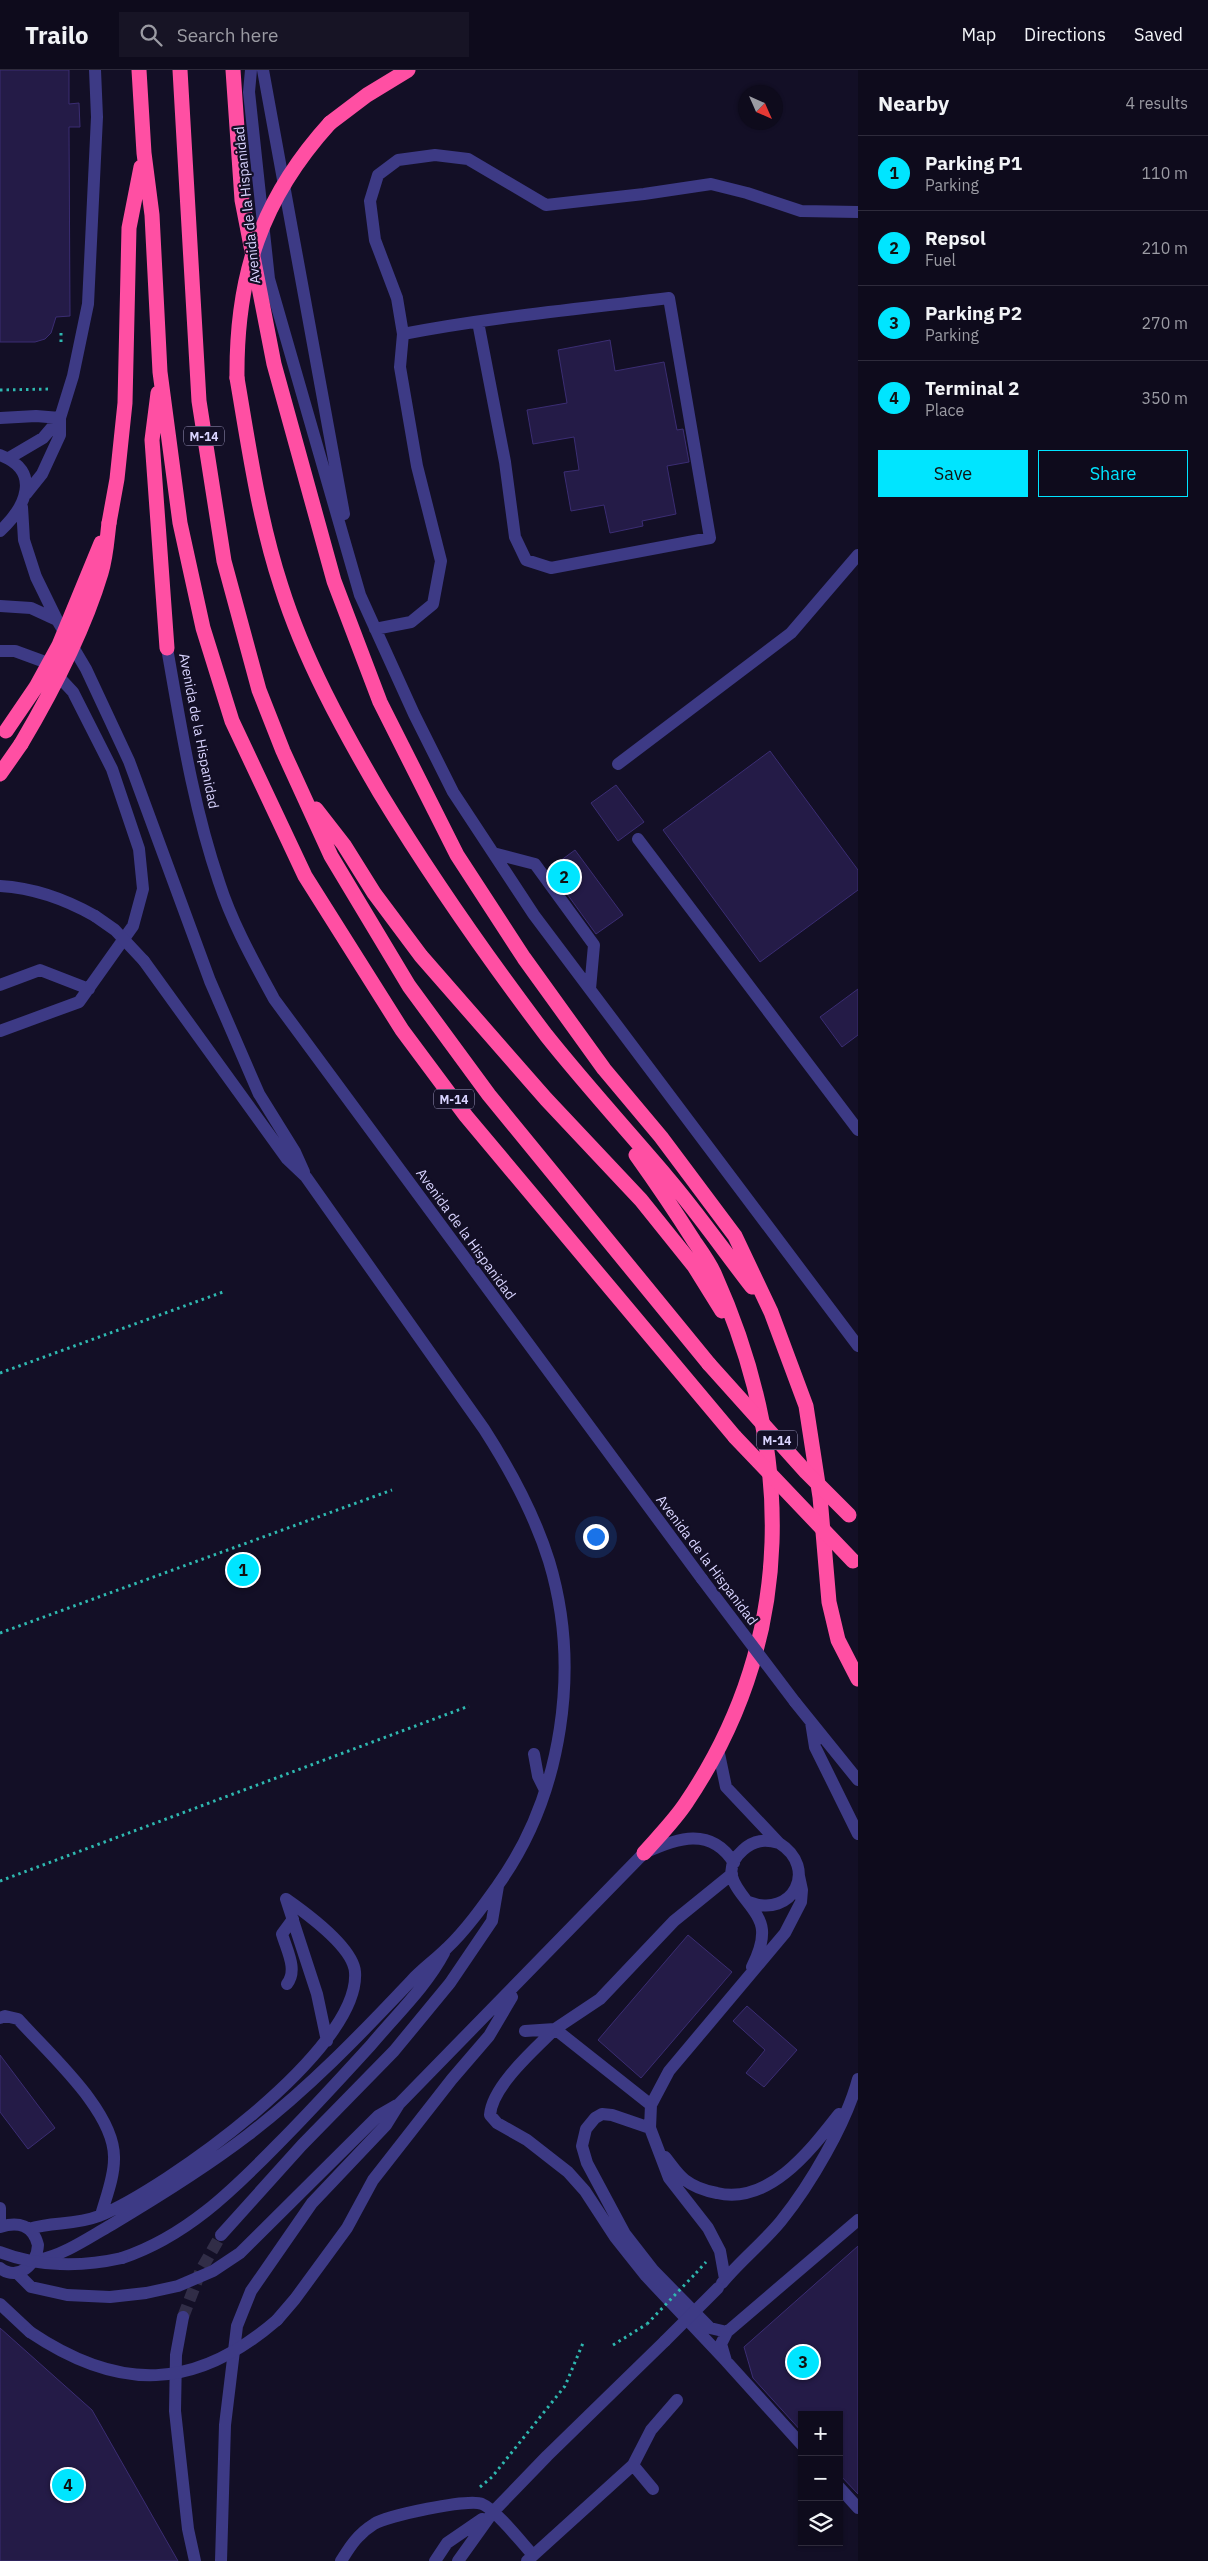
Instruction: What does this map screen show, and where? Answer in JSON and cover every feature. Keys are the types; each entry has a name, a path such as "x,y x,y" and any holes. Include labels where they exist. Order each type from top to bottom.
{"highway":[{"name":"M-14","path":"139,70 144,153 152,215 160,372 180,523 203,628 232,721 305,876 402,1030 466,1116 735,1437 856,1563"},
{"name":"M-14","path":"180,70 199,402 224,561 260,690 299,789 331,856 409,986 489,1095 709,1364 806,1472 853,1519"},
{"path":"233,70 242,200 274,364 334,581 380,702 457,855 524,958 604,1069 661,1137 735,1236 772,1312 806,1406 820,1497 829,1602 838,1640 858,1679"},
{"path":"408,70 367,95 330,123 303,153 284,182 259,232 244,282 237,337 237,378 264,527 281,588 316,672 346,735 412,845 466,927 597,1098 669,1179 772,1312"},
{"path":"0,774 21,744 47,700 86,617 102,571 121,447 128,356 129,228 144,153"},
{"path":"160,372 152,440 167,648"},
{"path":"3,735 36,686 59,645 110,523"},
{"path":"299,789 344,845 374,893 421,956 476,1022 641,1200 694,1266 742,1344"},
{"path":"597,1098 674,1209 714,1271 742,1344 760,1400 770,1459 774,1519 771,1568 760,1637 742,1694 718,1749 685,1804 644,1853"}],"street":[{"path":"26,494 42,474 60,435 60,418 77,361 88,304 95,174 95,70"},
{"name":"Avenida de la Hispanidad","path":"251,70 249,92 269,280 360,595 374,629 453,792 534,915 858,1346"},
{"name":"Avenida de la Hispanidad","path":"263,70 301,268 326,424 360,595"},
{"path":"374,629 411,622 433,604 441,561 417,466 400,367 403,334 397,298 375,240 370,201 378,175 398,160 435,155 468,159 546,205 711,184 747,192 800,211 858,212"},
{"path":"403,334 478,322 669,298 710,538 551,568 526,560 515,537 505,462 478,322"},
{"path":"0,418 36,416 60,418"},
{"path":"60,418 43,438 5,456 18,465 26,479 26,494 22,507 24,540 36,577 57,620 86,669 129,761 210,981 259,1094 296,1152 306,1177"},
{"path":"0,532 22,507"},
{"path":"618,764 791,633 858,555"},
{"path":"0,606 31,608 57,620"},
{"name":"Avenida de la Hispanidad","path":"167,648 191,783 219,883 246,946 274,1000 702,1579 795,1702 858,1780"},
{"path":"0,651 15,652 45,662 73,692 112,769 139,849 143,889 133,926 79,1002 0,1031"},
{"path":"638,839 858,1130"},
{"path":"493,853 535,864 594,946 590,989"},
{"path":"0,886 42,892 65,900 95,916 115,930 144,961 287,1159 306,1177 484,1429 511,1471 537,1528 549,1561 558,1601 564,1657 561,1719 546,1790 518,1853 499,1884 447,1949 433,1974 299,2123 238,2184 188,2226 145,2250 122,2258 81,2264 31,2261 0,2252"},
{"path":"0,985 40,970 89,989"},
{"path":"811,1722 815,1747 858,1834"},
{"path":"718,1749 726,1787 779,1843 794,1856 802,1890 795,1916 785,1933 669,2071 651,2105 650,2128 669,2178 708,2228 720,2251 722,2283"},
{"path":"534,1754 538,1776 546,1790"},
{"path":"221,2561 225,2425 237,2326 251,2291 312,2202 386,2125 399,2104 644,1853 668,1842 687,1838 705,1839 714,1842 729,1855 733,1868 734,1886 740,1895 749,1902 759,1906 771,1906 782,1903 791,1896 799,1876"},
{"path":"779,1843 759,1841 748,1845 740,1853 733,1868 674,1920 600,1999 555,2029 511,2075 490,2106 490,2115 497,2123 526,2140 568,2172 585,2191 615,2237 646,2276 798,2442"},
{"path":"222,2235 302,2145 394,2051 450,1983 492,1921 499,1884"},
{"path":"30,2229 43,2224 77,2223 101,2215 204,2152 290,2082 327,2041 347,2008 354,1988 355,1971 351,1958 335,1940 286,1899 318,1994 327,2041"},
{"path":"744,1983 758,1956 762,1931 759,1916 749,1902"},
{"path":"287,1984 293,1977 293,1969 282,1934 293,1919"},
{"path":"35,2260 53,2257 99,2232 222,2155 310,2085 347,2050 426,1965 447,1949"},
{"path":"0,2304 30,2332 64,2353 92,2366 137,2375 164,2375 209,2364 234,2353 277,2320 295,2300 347,2228 374,2180 452,2079 489,2036 520,1982"},
{"path":"0,2018 5,2016 18,2019 90,2100 104,2120 112,2136 114,2158 101,2215"},
{"path":"525,2032 555,2029 651,2105"},
{"path":"458,2561 493,2512 665,2341 781,2221 823,2159 854,2094 858,2079"},
{"path":"660,2151 685,2180 704,2191 730,2196 748,2194 784,2174 812,2149 854,2094"},
{"path":"0,2268 17,2273 31,2287 67,2295 110,2297 146,2293 178,2286 213,2271 240,2254 378,2116 399,2104"},
{"path":"650,2128 602,2114 595,2118 586,2129 582,2146 586,2163 624,2234 652,2270 710,2328 727,2332"},
{"path":"0,2208 0,2226 11,2223 21,2224 30,2229 38,2245 35,2260 27,2268 17,2273"},
{"path":"726,2362 721,2344 727,2332 858,2220"},
{"path":"183,2316 176,2355 175,2411 188,2528 195,2561"},
{"path":"341,2561 355,2538 376,2523 459,2503 481,2503 493,2512 530,2558 632,2465 651,2430 677,2400"},
{"path":"632,2465 653,2489"},
{"path":"843,2491 858,2508"},
{"path":"435,2561 447,2543 493,2512"}],"path":[{"path":"0,390 53,389"},
{"path":"0,1373 223,1292"},
{"path":"0,1633 392,1490"},
{"path":"0,1881 469,1706"},
{"path":"613,2345 648,2324 696,2273"},
{"path":"459,2503 492,2477 566,2386 583,2342"}],"building":[{"path":"0,70 69,70 69,104 79,103 80,127 69,127 70,316 56,317 51,333 45,339 35,342 0,342"},
{"path":"610,340 615,371 664,362 677,430 683,429 689,462 667,466 676,514 642,521 643,526 610,533 604,505 571,511 564,472 579,470 574,437 533,444 527,410 567,403 558,350"},
{"path":"770,751 858,870 858,890 760,962 663,830"},
{"path":"616,785 644,822 618,841 591,803"},
{"path":"575,850 623,915 596,934 549,869"},
{"path":"858,989 858,1035 842,1047 820,1017"},
{"path":"688,1935 732,1972 641,2078 598,2040"},
{"path":"747,2006 797,2050 764,2087 746,2073 765,2050 733,2021"},
{"path":"0,2055 55,2128 28,2149 0,2112"},
{"path":"858,2246 858,2494 843,2478 843,2411 798,2411 798,2428 753,2378 744,2347"},
{"path":"0,2328 92,2410 178,2561 0,2561"}],"tunnel":[{"path":"183,2317 201,2270 221,2235"}],"place":[{"name":"Repsol","path":"564,877"},
{"name":"Parking P1","path":"243,1570"},
{"name":"Parking P2","path":"803,2362"},
{"name":"Terminal 2","path":"68,2485"}]}
